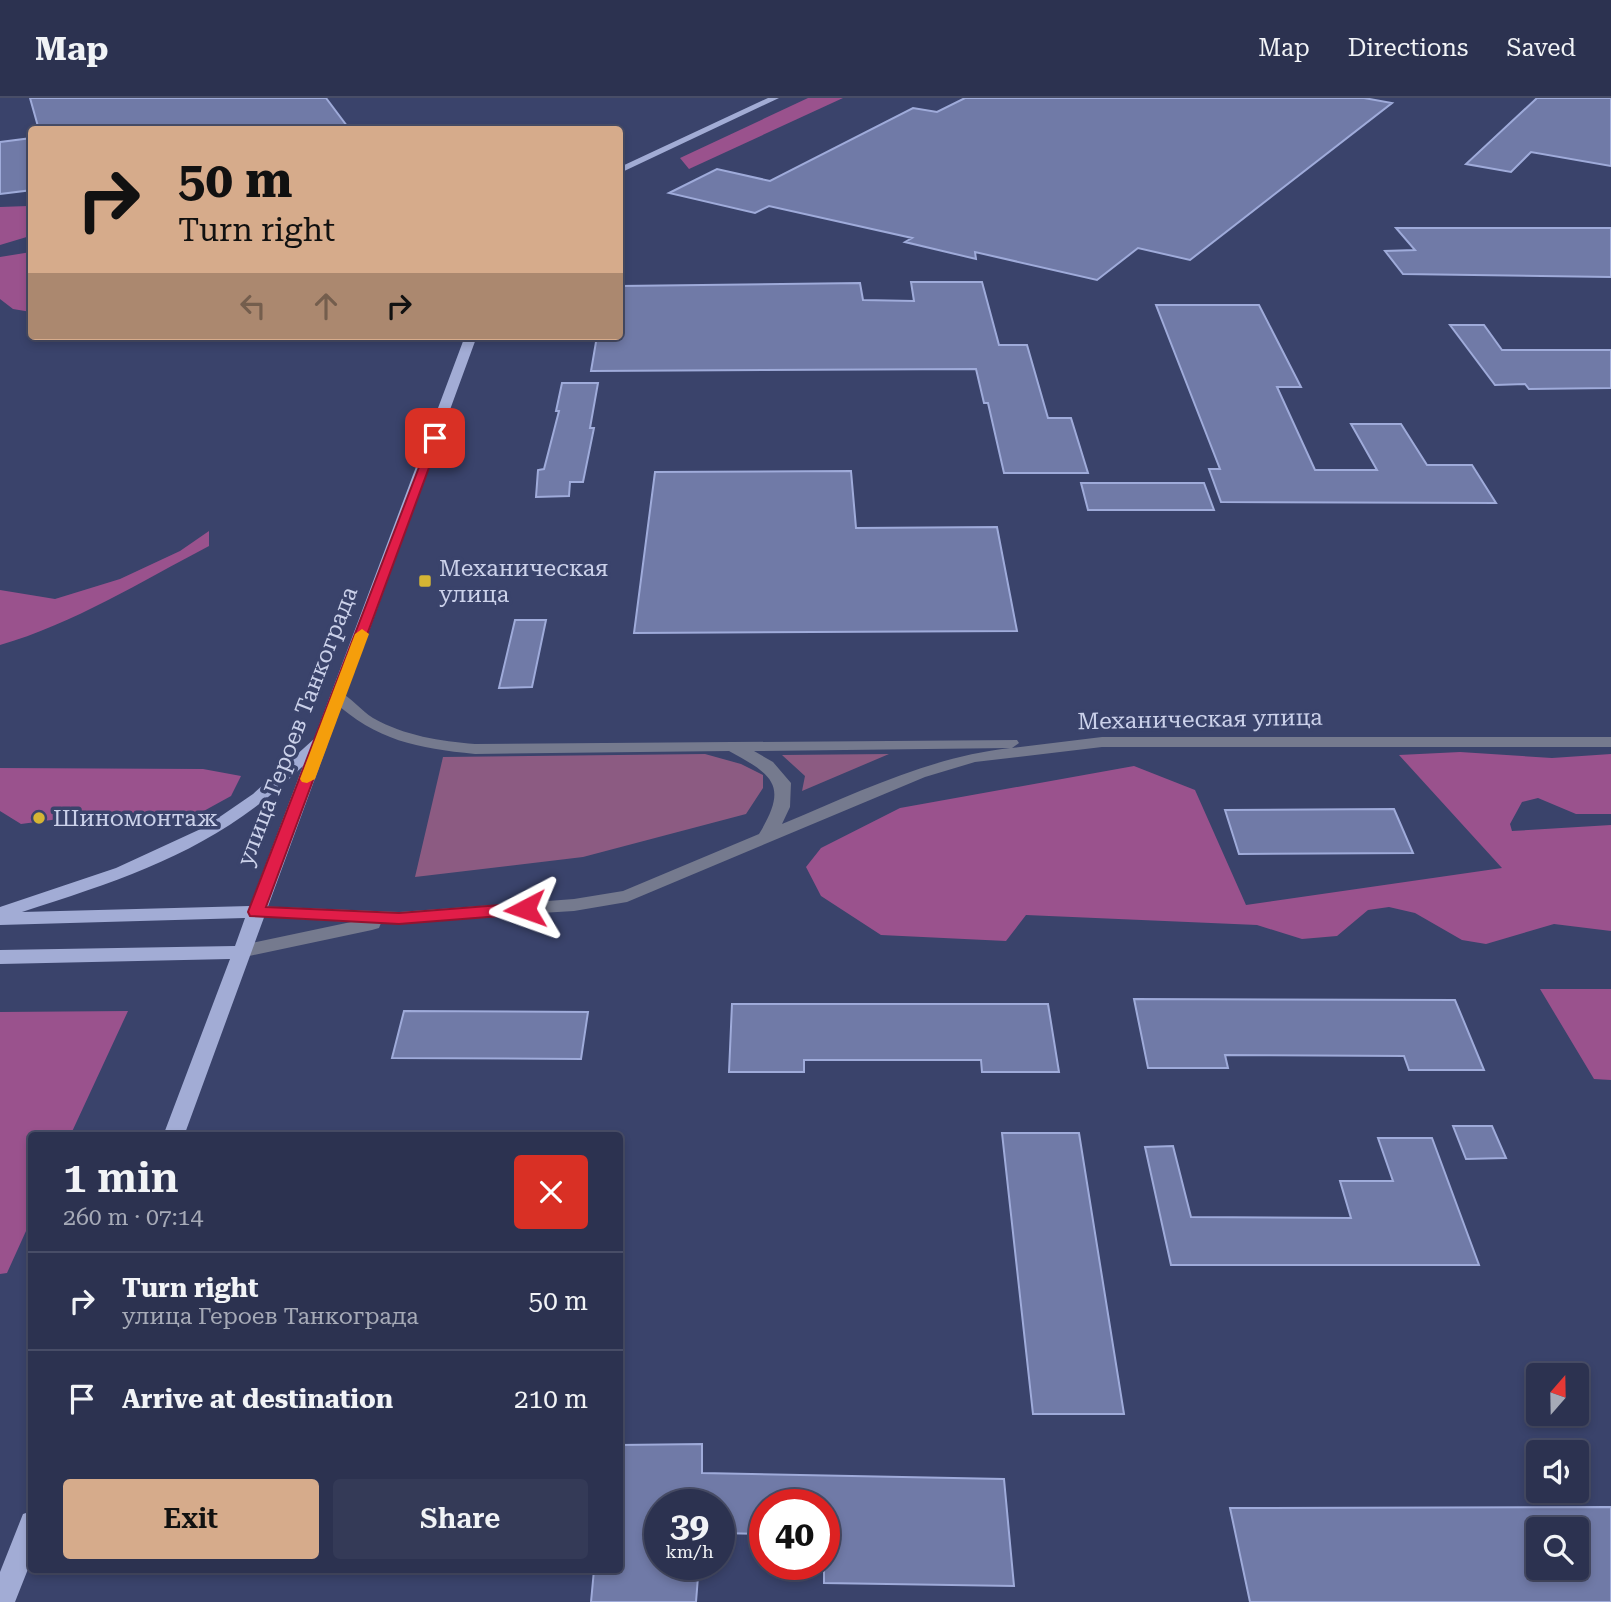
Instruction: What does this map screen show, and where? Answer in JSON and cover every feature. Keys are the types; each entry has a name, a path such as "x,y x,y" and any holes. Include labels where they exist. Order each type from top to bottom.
{"main road":[{"path":"623,169 775,98"},
{"name":"улица Героев Танкограда","path":"174,1132 470,340"},
{"path":"0,913 133,867 195,839 237,815 276,785 323,738"},
{"name":"Механическая улица","path":"0,919 256,912"},
{"name":"Механическая улица","path":"0,957 240,952"},
{"path":"2,1602 28,1533"}],"street":[{"path":"338,697 364,719 401,735 441,746 608,748 1102,742"},
{"name":"Механическая улица","path":"256,912 399,918 575,905 627,895 919,773 974,757 1102,742 1611,742"},
{"path":"728,746 761,760 781,779 786,799 780,816 765,839"},
{"name":"Механическая улица","path":"240,952 399,918"}],"shaded area":[{"path":"808,98 843,98 689,169 680,158"},
{"path":"28,206 28,237 0,245 0,207"},
{"path":"28,253 28,312 13,309 0,299 0,257"},
{"path":"209,531 209,546 81,614 0,645 0,590 55,599 120,579 180,551"},
{"path":"1460,752 1552,758 1611,754 1611,814 1576,814 1538,798 1522,802 1510,824 1512,831 1611,825 1611,931 1554,924 1486,944 1462,940 1415,913 1389,907 1368,910 1337,936 1302,939 1257,925 1026,915 1006,941 881,935 821,896 806,867 821,848 900,808 1134,766 1195,790 1246,905 1502,868 1399,755"},
{"path":"705,754 741,764 763,775 763,788 746,814 583,857 415,877 443,757"},
{"path":"889,754 802,791 805,776 782,755"},
{"path":"0,768 203,769 241,776 231,796 191,818 74,817 21,824 0,811"},
{"path":"1540,989 1611,989 1611,1080 1594,1079"},
{"path":"128,1011 72,1132 28,1132 28,1227 7,1273 0,1274 0,1012"}],"building":[{"path":"30,98 326,98 347,126 38,126"},
{"path":"965,98 1364,98 1392,103 1190,260 1138,248 1097,280 975,252 976,259 905,242 912,238 769,206 755,213 669,193 717,169 770,181 913,108 937,112"},
{"path":"1537,98 1611,98 1611,166 1531,152 1511,172 1466,164"},
{"path":"28,138 28,190 0,194 0,142"},
{"path":"1396,228 1611,228 1611,277 1403,274 1385,251 1415,250"},
{"path":"911,282 982,282 999,345 1027,345 1048,418 1071,418 1088,473 1004,473 988,403 984,403 976,369 591,371 596,340 623,340 623,286 860,283 863,300 914,301"},
{"path":"1156,305 1259,305 1301,387 1277,387 1315,470 1377,470 1351,424 1401,424 1427,465 1472,465 1496,503 1221,502 1209,469 1220,469"},
{"path":"1450,325 1484,325 1502,350 1611,350 1611,388 1529,389 1525,384 1495,385"},
{"path":"562,383 598,383 590,428 594,428 583,482 570,482 569,496 536,497 538,470 544,469 559,411 556,411"},
{"path":"851,471 856,528 997,527 1017,631 634,633 655,472"},
{"path":"1081,483 1204,483 1214,510 1088,510"},
{"path":"515,620 546,620 532,687 499,688"},
{"path":"1394,809 1413,853 1239,854 1225,810"},
{"path":"1134,999 1455,1000 1484,1070 1409,1070 1404,1056 1225,1055 1228,1068 1148,1068"},
{"path":"732,1004 1048,1004 1059,1072 982,1072 981,1060 804,1060 804,1072 729,1072"},
{"path":"404,1011 588,1012 581,1059 392,1058"},
{"path":"1453,1126 1492,1126 1506,1158 1466,1159"},
{"path":"1002,1133 1079,1133 1124,1414 1033,1414"},
{"path":"1378,1138 1432,1138 1479,1265 1171,1265 1145,1147 1173,1146 1191,1217 1351,1218 1340,1181 1393,1181"},
{"path":"702,1444 702,1473 1004,1479 1014,1586 824,1583 824,1580 840,1580 840,1489 749,1489 749,1534 735,1533 735,1489 644,1489 644,1580 698,1580 696,1602 591,1602 594,1573 623,1573 623,1445"},
{"path":"1611,1507 1611,1602 1250,1602 1230,1508"}],"slow traffic":[{"path":"307,779 362,634"}],"place":[{"name":"Механическая улица","path":"425,581"},
{"name":"Шиномонтаж","path":"39,818"}],"route":[{"path":"435,438 256,912 399,918 525,909"}]}
